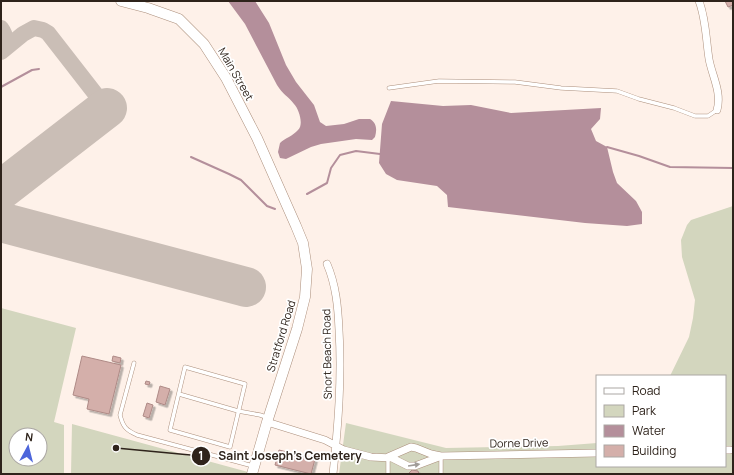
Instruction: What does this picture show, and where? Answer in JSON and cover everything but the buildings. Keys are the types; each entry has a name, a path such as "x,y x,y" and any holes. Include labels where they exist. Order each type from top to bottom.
{"main road":[{"name":"Main Street","path":"121,1 148,8 179,19 204,44 226,78 257,138 287,204"},
{"name":"Stratford Road","path":"253,470 267,420 300,318 306,287 307,268 303,243 287,204"}],"street":[{"path":"699,1 702,10 711,67 719,96 717,110"},
{"name":"Short Beach Road","path":"328,264 334,283 340,353 340,402 333,474"},
{"path":"267,420 336,445"},
{"name":"Dorne Drive","path":"336,445 344,450 363,456 388,458 413,466 441,456"},
{"name":"Dorne Drive","path":"388,458 411,447 441,456 596,453"}],"lane":[{"path":"389,88 439,81 509,81 561,88 617,91 639,99 674,108 695,116 708,116 717,110"},
{"path":"134,363 120,415 122,423 127,430 137,435 253,470"},
{"path":"185,367 245,384 238,411 230,447 170,430 185,367"},
{"path":"179,394 238,411 260,415 267,420"},
{"path":"441,456 441,474"},
{"path":"388,458 388,474"}],"green space":[{"path":"733,206 733,474 339,474 346,423 446,448 558,446 596,443 596,467 726,467 726,375 670,375 689,337 693,318 695,300 682,257 681,240 687,225 691,220"},
{"path":"1,308 76,328 54,422 64,425 64,474 1,474"},
{"path":"72,424 248,472 247,474 71,474"}],"water":[{"path":"228,1 255,1 269,23 286,65 296,82 314,105 320,122 326,126 344,124 359,119 370,119 376,127 375,137 372,140 356,139 321,144 286,159 280,158 278,152 280,143 300,128 301,121 299,113 296,106 277,85 245,24"},
{"path":"391,101 443,106 471,105 511,113 601,108 600,119 591,129 596,141 607,147 617,183 636,201 642,212 642,224 627,226 585,223 448,207 447,195 437,186 397,180 386,174 379,163 382,124"}],"waterway":[{"path":"1,87 32,70 39,69"},
{"path":"607,147 670,167 733,168"},
{"path":"307,194 327,183 331,168 340,155 356,151 380,154"},
{"path":"191,157 241,180 267,206 275,209"}],"taxiway":[{"path":"1,28 6,40 1,51"},
{"path":"1,52 23,34 34,28 48,33 97,96 97,108 93,119"}],"runway":[{"path":"1,190 107,108"},
{"path":"1,222 246,287"}],"place":[{"name":"Saint Joseph's Cemetery","path":"116,448"}]}
